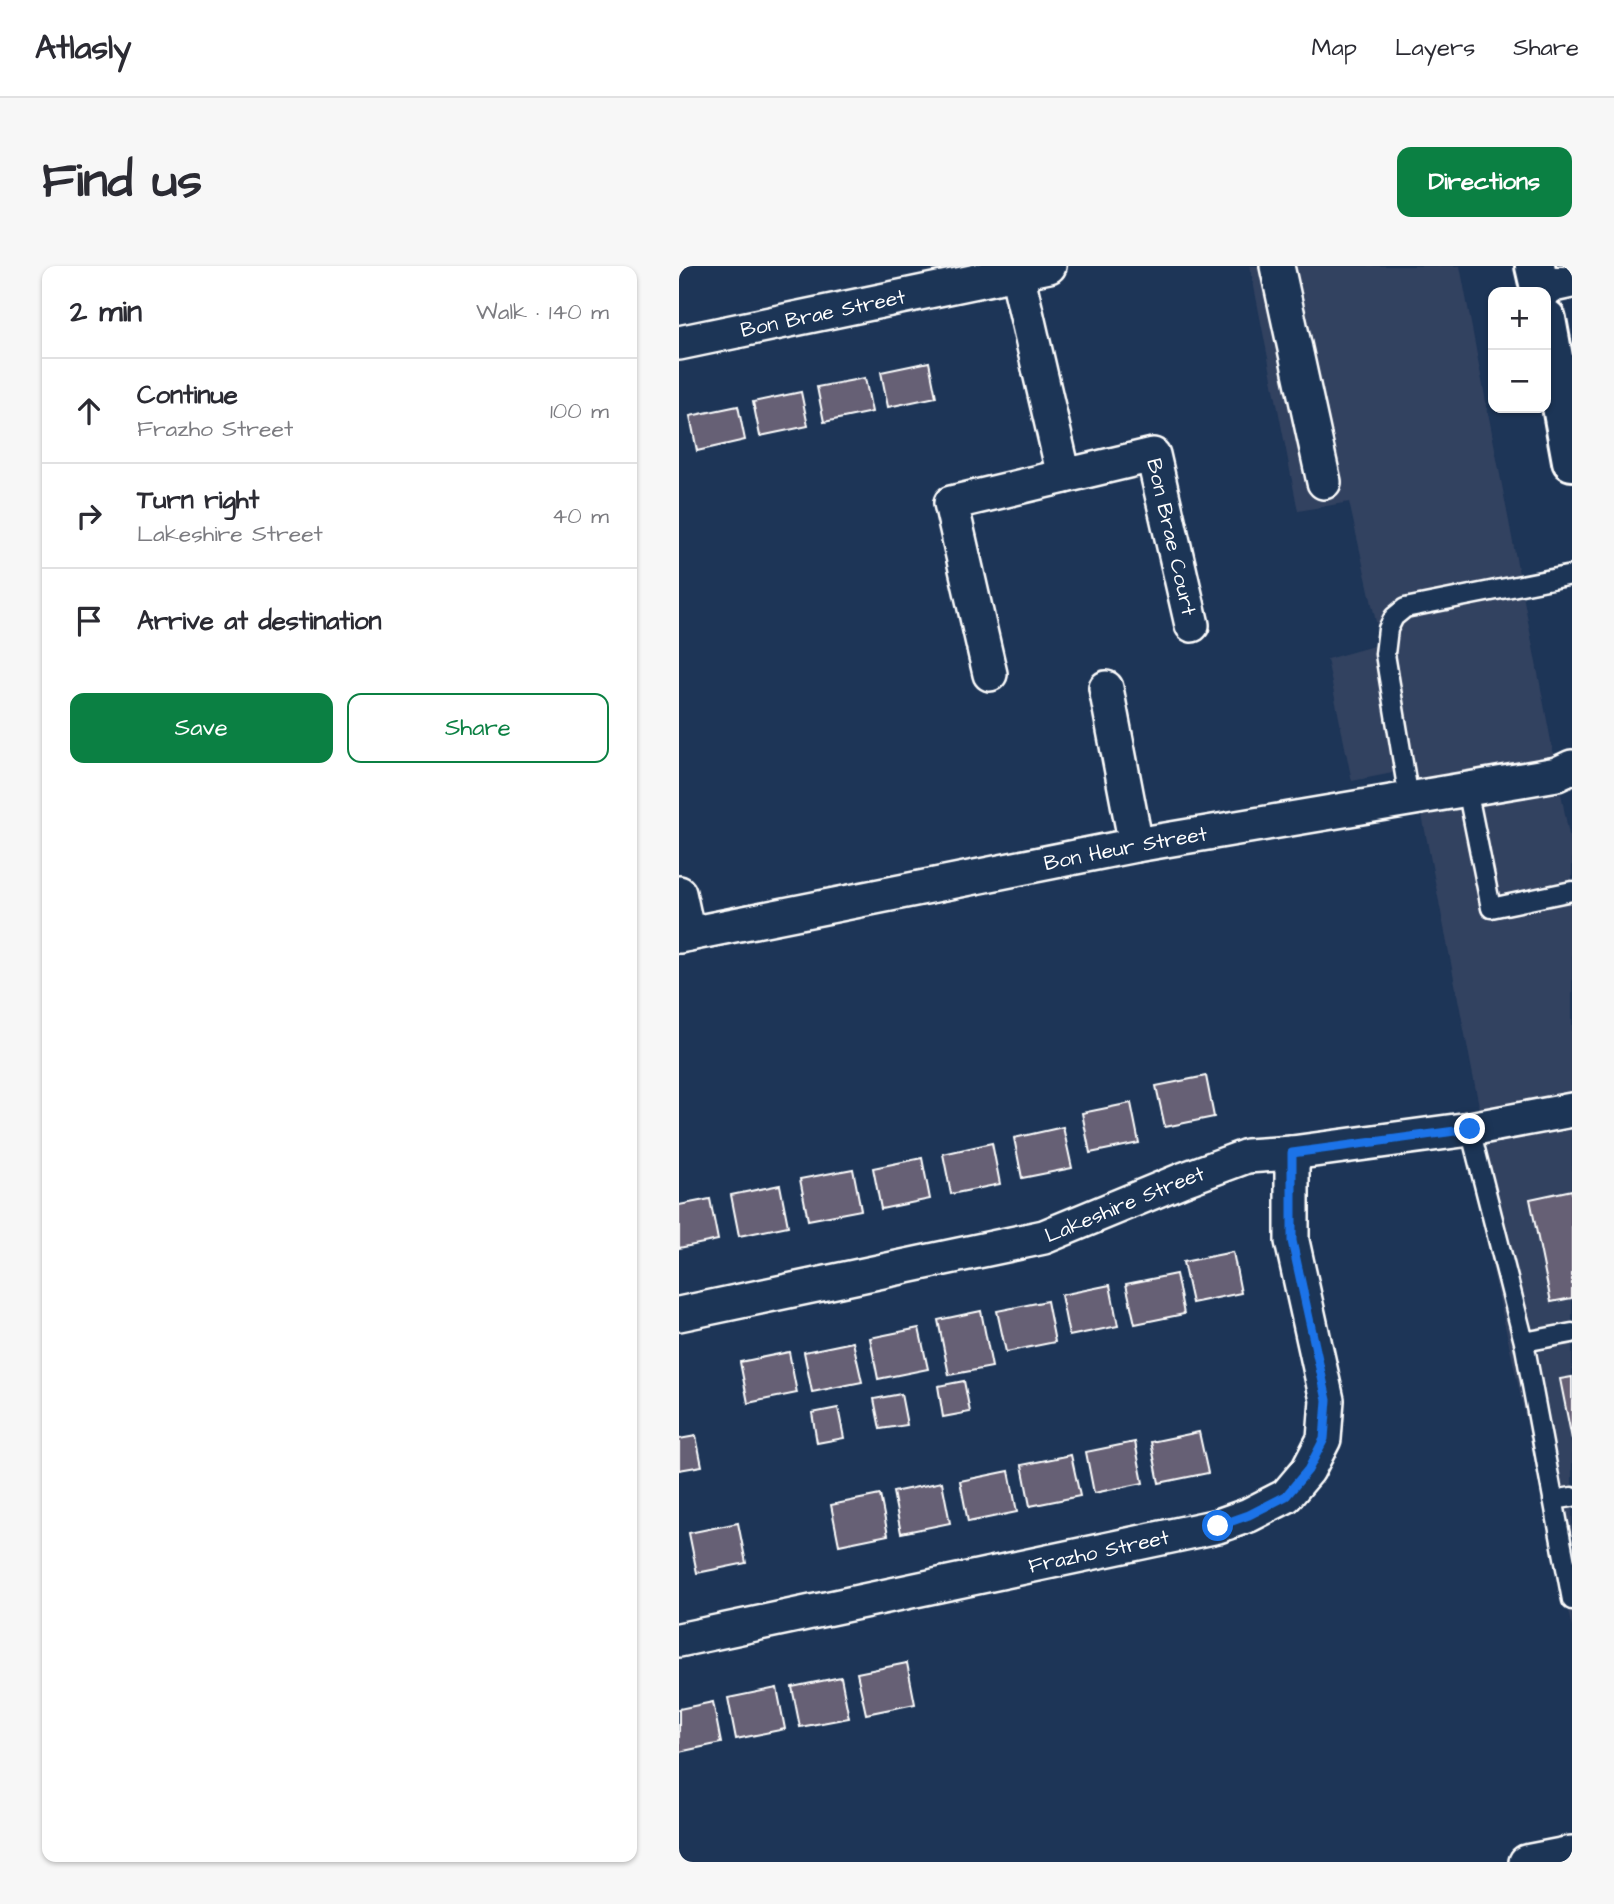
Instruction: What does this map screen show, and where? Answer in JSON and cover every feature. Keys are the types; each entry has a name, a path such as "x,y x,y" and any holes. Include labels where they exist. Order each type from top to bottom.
{"main road":[{"path":"1551,316 1571,451"}],"street":[{"path":"1277,266 1324,482"},
{"path":"1033,269 1064,477"},
{"name":"Bon Brae Street","path":"679,343 1033,269"},
{"name":"Bon Brae Court","path":"990,674 951,503 1153,455 1192,625"},
{"path":"1106,688 1136,845"},
{"name":"Bon Heur Street","path":"683,935 1136,845 1557,774 1572,766"},
{"path":"679,893 683,935"},
{"name":"Lakeshire Street","path":"679,1314 1044,1237 1247,1156 1292,1153 1470,1129 1572,1110"},
{"name":"Frazho Street","path":"679,1640 1218,1526 1249,1515 1286,1496 1308,1470 1324,1439 1327,1400 1292,1241 1292,1153"},
{"path":"1527,1862 1572,1853"}],"lane":[{"path":"1409,799 1385,654 1388,629 1394,617 1405,608 1572,575"},
{"path":"1467,789 1491,908 1572,891"},
{"path":"1470,1129 1524,1342 1572,1600"},
{"path":"1524,1342 1572,1333"},
{"path":"1553,1500 1572,1497"}],"shaded area":[{"path":"1250,266 1460,266 1572,851 1572,1628 1471,1172 1491,1167 1413,769 1352,781 1327,659 1381,644 1349,502 1298,511"}],"building":[{"path":"929,362 936,397 888,407 881,372"},
{"path":"865,378 872,412 824,422 817,387"},
{"path":"801,392 808,426 760,436 753,402"},
{"path":"738,406 745,440 697,451 690,416"},
{"path":"1206,1076 1214,1117 1165,1127 1156,1086"},
{"path":"1131,1103 1139,1143 1090,1153 1082,1113"},
{"path":"1063,1127 1072,1168 1022,1178 1014,1138"},
{"path":"992,1143 1000,1184 951,1194 943,1154"},
{"path":"922,1158 930,1199 881,1209 873,1168"},
{"path":"853,1169 861,1210 808,1220 800,1179"},
{"path":"780,1185 788,1226 739,1236 731,1195"},
{"path":"1572,1190 1572,1298 1551,1302 1530,1199"},
{"path":"710,1199 718,1240 679,1248 679,1205"},
{"path":"1233,1252 1241,1293 1192,1303 1183,1262"},
{"path":"1176,1274 1184,1314 1135,1324 1126,1284"},
{"path":"1110,1285 1118,1326 1069,1336 1061,1295"},
{"path":"1047,1301 1055,1342 1006,1352 997,1311"},
{"path":"981,1311 992,1367 949,1375 938,1320"},
{"path":"919,1328 928,1369 878,1379 870,1338"},
{"path":"853,1342 862,1382 812,1392 804,1352"},
{"path":"789,1352 797,1393 748,1403 740,1362"},
{"path":"1572,1377 1572,1439 1560,1379"},
{"path":"964,1381 970,1412 943,1417 938,1386"},
{"path":"901,1394 907,1425 880,1429 874,1399"},
{"path":"838,1408 844,1438 817,1443 812,1413"},
{"path":"1199,1432 1208,1473 1159,1483 1151,1442"},
{"path":"696,1436 702,1466 679,1470 679,1439"},
{"path":"1135,1442 1143,1483 1094,1493 1086,1452"},
{"path":"1071,1455 1080,1496 1030,1506 1022,1465"},
{"path":"1009,1471 1017,1512 968,1522 960,1481"},
{"path":"942,1482 950,1523 901,1533 893,1492"},
{"path":"880,1495 888,1535 839,1545 831,1505"},
{"path":"738,1523 746,1563 697,1573 689,1533"},
{"path":"907,1663 915,1704 866,1714 857,1673"},
{"path":"841,1677 849,1718 800,1727 792,1687"},
{"path":"777,1688 785,1729 736,1739 728,1698"},
{"path":"713,1702 721,1743 679,1752 679,1709"}],"route":[{"path":"1218,1526 1249,1515 1286,1496 1308,1470 1324,1439 1327,1400 1292,1241 1292,1153 1470,1129"}]}
